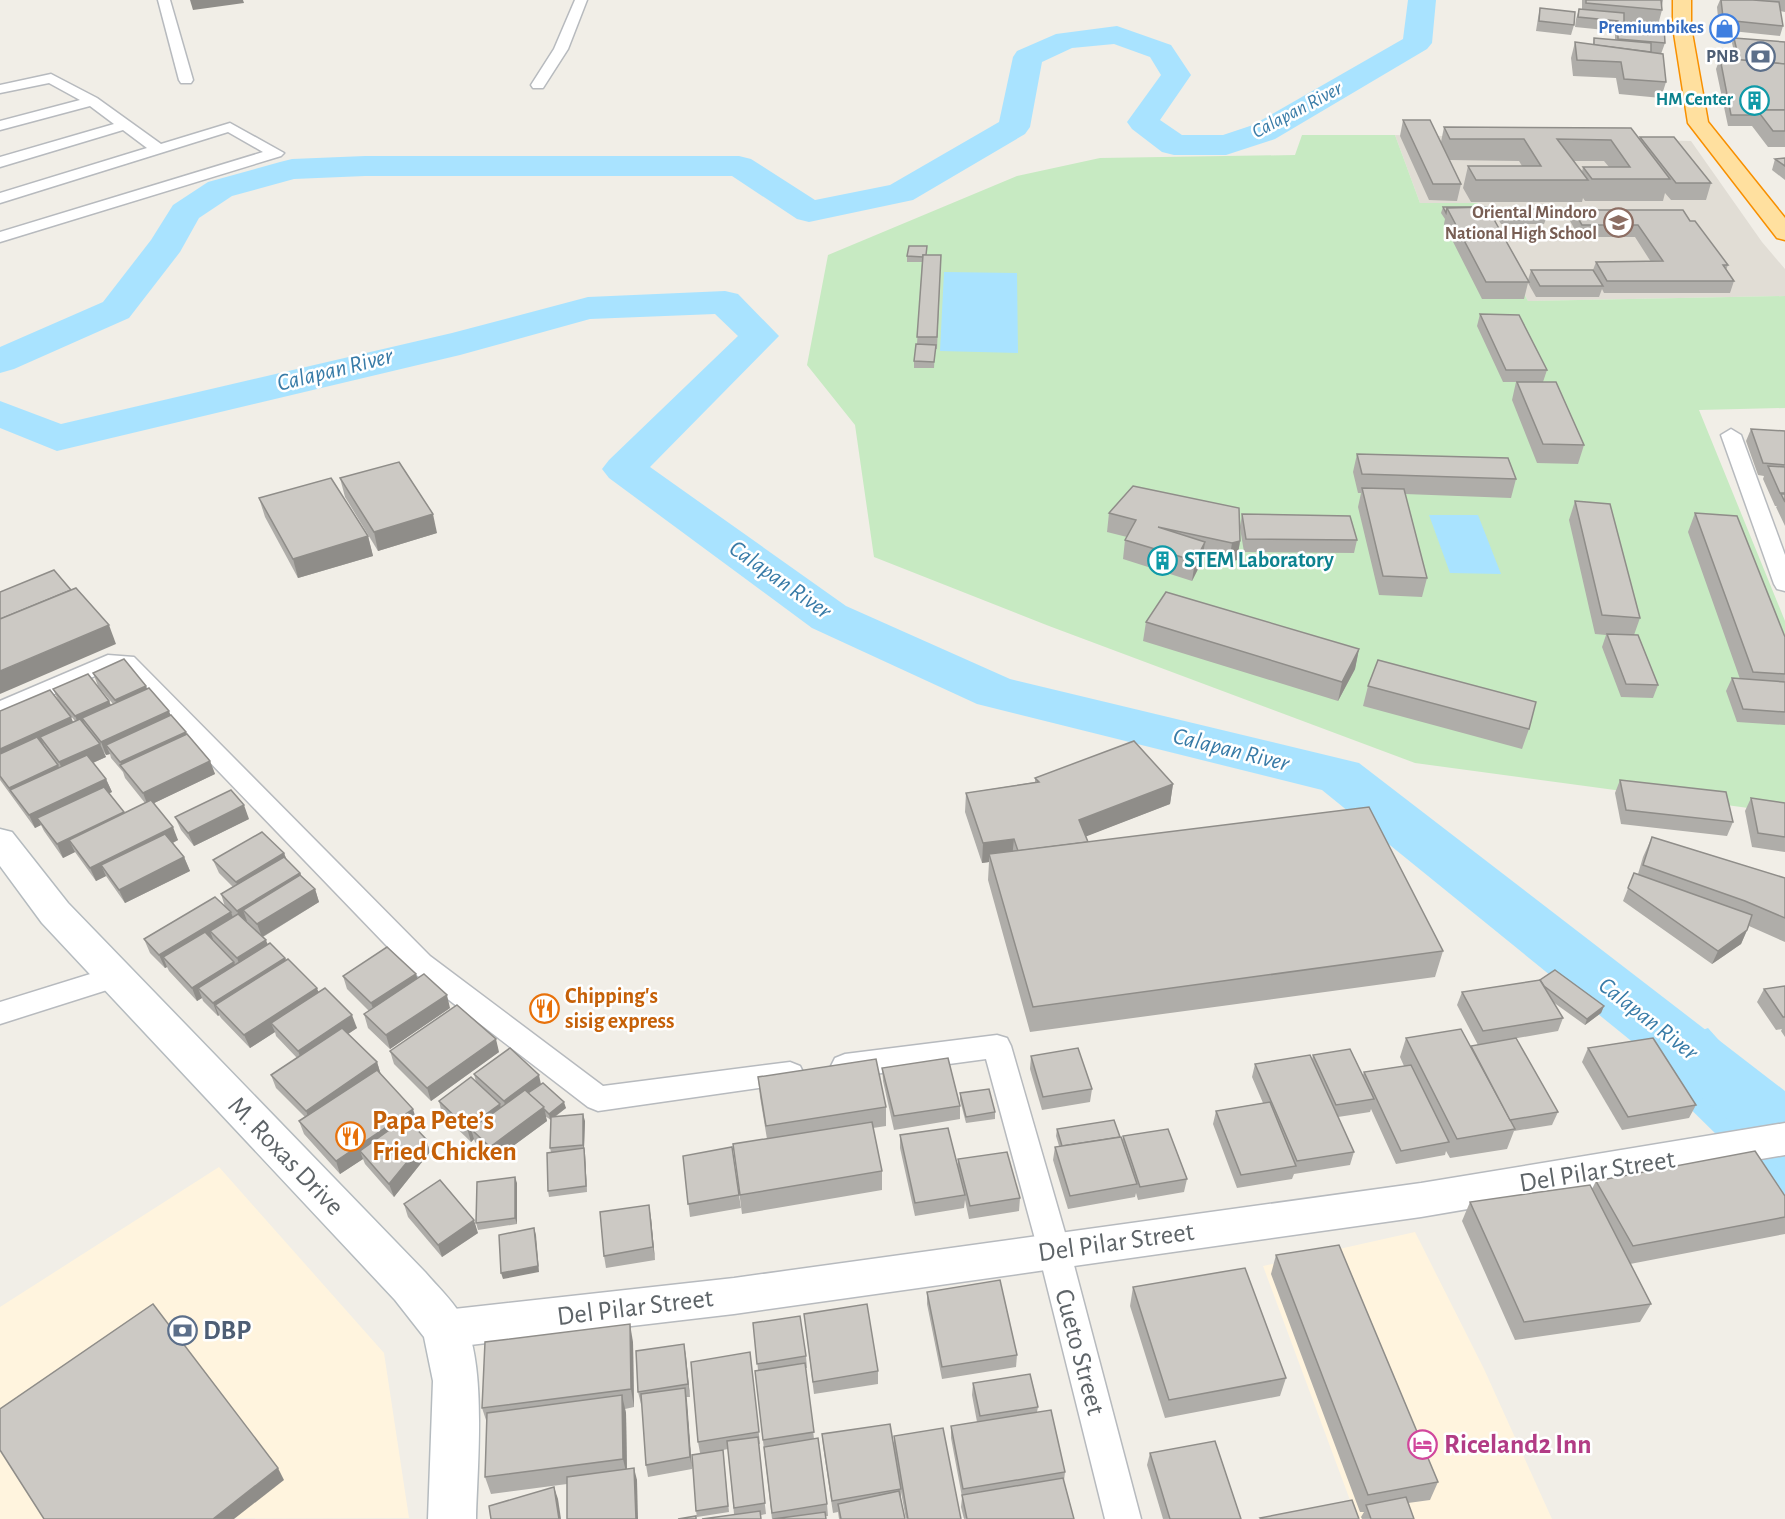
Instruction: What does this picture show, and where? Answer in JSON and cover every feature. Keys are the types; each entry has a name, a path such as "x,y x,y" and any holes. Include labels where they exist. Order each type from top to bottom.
{"highway":[{"path":"1682,0 1682,27 1698,123 1785,233"}],"main road":[{"name":"M. Roxas Drive","path":"0,841 55,913 410,1286 445,1329 456,1381 452,1519"}],"street":[{"path":"164,0 186,80"},
{"path":"538,85 561,49 581,0"},
{"path":"0,88 51,78 92,101 157,148"},
{"path":"0,126 92,101"},
{"path":"0,162 125,125"},
{"path":"0,198 157,148 230,128 276,153 0,237"},
{"path":"1731,435 1779,554 1785,584"},
{"name":"Cueto Street","path":"0,710 108,663 126,662 420,963 598,1099 997,1046 1054,1250 1123,1519"},
{"path":"0,1013 116,977"},
{"name":"Del Pilar Street","path":"445,1329 734,1296 1421,1200 1785,1139"}],"shaded area":[{"name":"Oriental Mindoro National High School","path":"1395,135 1691,141 1762,242 1785,269 1785,296 1528,301 1478,203 1420,203"},
{"name":"DBP","path":"219,1167 384,1353 409,1518 0,1519 0,1307"},
{"name":"Riceland2 Inn","path":"1415,1232 1484,1369 1552,1519 1357,1519 1263,1266"}],"green space":[{"path":"1302,135 1395,135 1420,203 1478,203 1528,301 1785,296 1785,408 1699,410 1785,621 1785,813 1415,763 1049,626 874,557 855,425 807,365 828,255 1017,176 1100,158 1295,155"}],"water":[{"path":"944,272 1017,273 1018,353 940,351"},
{"path":"1429,515 1478,515 1501,574 1450,573"},
{"path":"1708,1028 1785,1114 1785,1213 1777,1194 1664,1083 1657,1047"}],"building":[{"path":"1586,0 1661,0 1662,10 1586,3"},
{"path":"1721,0 1779,2 1783,26 1725,20"},
{"path":"1540,8 1575,12 1574,25 1539,21"},
{"path":"1579,9 1624,13 1624,22 1664,26 1665,43 1618,39 1618,21 1578,17"},
{"path":"1594,38 1651,43 1651,52 1594,45"},
{"name":"PNB","path":"1734,38 1785,42 1785,64 1739,60"},
{"path":"1575,42 1663,54 1666,82 1624,79 1621,62 1577,60"},
{"name":"HM Center","path":"1720,58 1785,64 1785,110 1757,110 1755,115 1731,115"},
{"path":"1757,110 1785,110 1785,131 1773,131"},
{"path":"1403,120 1430,120 1461,184 1433,184"},
{"path":"1444,127 1631,128 1670,179 1592,179 1583,167 1630,167 1611,140 1557,139 1588,180 1476,180 1468,166 1541,166 1524,139 1450,139"},
{"path":"1640,137 1674,137 1711,183 1676,183"},
{"path":"1785,158 1785,166 1775,159"},
{"path":"1443,207 1473,207 1447,208 1446,213"},
{"path":"1487,207 1529,282 1486,282 1447,208"},
{"path":"1497,209 1539,209 1546,219 1502,219"},
{"path":"1573,210 1683,210 1690,221 1695,221 1728,265 1723,265 1734,281 1607,281 1596,262 1663,261 1638,225 1582,225"},
{"path":"909,246 927,246 926,255 923,257 907,256"},
{"path":"923,255 941,255 937,337 917,337"},
{"path":"1531,270 1593,270 1603,286 1540,286"},
{"path":"1480,314 1519,315 1547,370 1506,370"},
{"path":"916,344 936,345 934,362 914,361"},
{"path":"1517,382 1556,382 1584,445 1543,444"},
{"path":"1751,429 1785,431 1785,465 1763,463"},
{"path":"1357,454 1508,458 1516,479 1362,474"},
{"path":"399,462 433,514 374,532 340,478"},
{"path":"1768,466 1785,467 1785,493 1780,493"},
{"path":"331,478 368,536 293,559 259,498"},
{"path":"1133,486 1239,508 1240,541 1232,543 1158,527 1205,542 1195,561 1125,540 1136,520 1109,513"},
{"path":"1362,488 1404,489 1427,578 1383,576"},
{"path":"1575,501 1610,504 1640,618 1602,615"},
{"path":"1695,513 1737,516 1785,637 1785,674 1753,672"},
{"path":"1242,514 1350,516 1357,540 1246,539"},
{"path":"54,570 71,590 0,619 0,592"},
{"path":"76,588 109,625 0,671 0,619"},
{"path":"1166,592 1359,649 1342,682 1146,622"},
{"path":"1607,634 1638,635 1658,685 1626,684"},
{"path":"124,659 146,686 115,700 93,673"},
{"path":"1378,660 1536,702 1529,729 1368,686"},
{"path":"88,674 109,701 75,716 53,689"},
{"path":"1732,678 1785,682 1785,712 1743,709"},
{"path":"149,688 169,711 101,742 82,718"},
{"path":"50,690 71,717 0,749 0,711"},
{"path":"171,715 186,732 120,762 106,745"},
{"path":"80,719 100,744 59,762 40,737"},
{"path":"187,734 210,761 143,793 120,765"},
{"path":"37,737 58,765 9,788 0,776 0,754"},
{"path":"1134,741 1173,784 1079,820 1088,842 1018,851 1014,839 983,843 966,793 1039,782 1035,778"},
{"path":"87,755 106,779 29,815 10,790"},
{"path":"1620,780 1726,792 1733,822 1626,810"},
{"path":"104,787 124,812 57,844 37,818"},
{"path":"231,790 244,805 188,833 175,817"},
{"path":"1751,798 1785,803 1785,837 1758,833"},
{"path":"151,800 173,827 90,868 69,840"},
{"path":"1369,807 1443,951 1033,1007 989,854"},
{"path":"262,832 284,853 236,882 213,860"},
{"path":"165,834 184,857 119,890 101,865"},
{"path":"1652,837 1785,878 1785,918 1745,901 1643,865"},
{"path":"284,857 300,873 237,911 221,894"},
{"path":"1634,873 1752,915 1747,930 1718,951 1628,888"},
{"path":"300,875 315,889 257,924 243,910"},
{"path":"215,897 231,912 159,955 144,939"},
{"path":"238,914 266,940 237,958 210,931"},
{"path":"205,932 234,962 192,988 163,957"},
{"path":"270,943 285,958 213,1003 198,988"},
{"path":"387,947 416,974 371,1003 343,976"},
{"path":"288,959 317,988 244,1035 215,1005"},
{"path":"1555,970 1604,1006 1587,1019 1544,986 1540,980"},
{"path":"424,974 447,995 386,1035 364,1014"},
{"path":"1540,980 1563,1018 1483,1031 1462,992"},
{"path":"1785,986 1785,1017 1783,1017 1764,989"},
{"path":"325,988 352,1015 298,1051 271,1023"},
{"path":"457,1005 496,1039 427,1088 390,1051"},
{"path":"342,1028 377,1062 306,1111 271,1075"},
{"path":"1461,1029 1515,1129 1457,1139 1406,1038"},
{"path":"1516,1038 1558,1112 1510,1120 1471,1046"},
{"path":"1653,1038 1696,1105 1628,1117 1588,1048"},
{"path":"510,1048 539,1075 504,1101 474,1074"},
{"path":"1078,1048 1092,1089 1043,1097 1031,1056"},
{"path":"1350,1049 1374,1099 1336,1105 1313,1055"},
{"path":"1310,1055 1354,1152 1297,1161 1255,1064"},
{"path":"948,1058 960,1106 894,1116 882,1068"},
{"path":"876,1059 886,1107 766,1126 758,1077"},
{"path":"1411,1065 1449,1142 1401,1151 1364,1072"},
{"path":"377,1070 413,1109 336,1161 299,1121"},
{"path":"471,1077 500,1104 467,1128 439,1101"},
{"path":"543,1083 564,1102 549,1114 528,1093"},
{"path":"989,1089 995,1112 966,1117 960,1093"},
{"path":"525,1090 544,1107 490,1147 471,1129"},
{"path":"1270,1102 1296,1166 1241,1175 1216,1111"},
{"path":"583,1114 583,1145 550,1148 551,1117"},
{"path":"406,1118 426,1139 389,1184 360,1151"},
{"path":"1114,1120 1120,1137 1062,1146 1057,1129"},
{"path":"872,1122 882,1171 740,1195 733,1144"},
{"path":"948,1128 965,1195 915,1203 900,1135"},
{"path":"1168,1129 1187,1179 1140,1187 1123,1136"},
{"path":"1121,1137 1137,1184 1070,1196 1055,1147"},
{"path":"732,1147 739,1195 688,1204 683,1156"},
{"path":"584,1148 586,1186 548,1191 547,1153"},
{"path":"1755,1151 1785,1196 1785,1217 1633,1246 1596,1181"},
{"path":"1007,1152 1020,1198 970,1206 958,1159"},
{"path":"515,1177 515,1218 476,1223 477,1182"},
{"path":"440,1180 474,1220 438,1245 404,1204"},
{"path":"1590,1185 1651,1304 1524,1322 1470,1202"},
{"path":"649,1205 653,1247 604,1256 600,1212"},
{"path":"534,1228 538,1266 501,1273 499,1235"},
{"path":"1339,1245 1438,1482 1368,1495 1276,1255"},
{"path":"1245,1268 1286,1378 1169,1400 1133,1287"},
{"path":"1000,1280 1017,1355 942,1367 927,1292"},
{"path":"153,1304 278,1468 213,1519 44,1519 0,1450 0,1409"},
{"path":"867,1304 878,1371 813,1382 804,1314"},
{"path":"800,1316 806,1356 757,1364 753,1323"},
{"path":"630,1324 631,1389 482,1408 485,1342"},
{"path":"684,1344 688,1384 638,1392 636,1351"},
{"path":"750,1352 759,1432 698,1442 691,1362"},
{"path":"805,1363 814,1432 763,1440 755,1371"},
{"path":"1030,1374 1038,1407 980,1416 973,1383"},
{"path":"685,1388 690,1457 646,1465 641,1394"},
{"path":"622,1395 623,1459 485,1477 487,1413"},
{"path":"1051,1410 1065,1472 963,1489 951,1426"},
{"path":"890,1424 901,1489 832,1501 822,1434"},
{"path":"943,1428 961,1519 908,1519 894,1436"},
{"path":"758,1437 765,1503 734,1508 727,1441"},
{"path":"818,1438 827,1504 772,1513 764,1447"},
{"path":"1215,1441 1241,1519 1170,1519 1150,1453"},
{"path":"723,1450 728,1506 696,1511 692,1455"},
{"path":"634,1468 636,1519 567,1519 567,1477"},
{"path":"1063,1478 1074,1519 967,1519 962,1495"},
{"path":"554,1487 559,1519 491,1519 489,1506"},
{"path":"899,1491 905,1519 841,1519 838,1504"},
{"path":"1406,1497 1414,1519 1371,1519 1366,1505"},
{"path":"1352,1500 1359,1519 1260,1518"},
{"path":"760,1511 761,1519 702,1519"},
{"path":"825,1512 826,1519 773,1519"},
{"path":"696,1516 696,1519 678,1519"}],"waterway":[{"name":"Calapan River","path":"0,361 116,310 167,244 185,212 220,189 292,169 365,166 739,166 809,212 901,193 1014,127 1028,57 1066,40 1117,35 1161,51 1176,75 1143,122 1174,145 1226,145 1264,132 1417,43 1422,0"},
{"name":"Calapan River","path":"0,413 57,438 460,343 588,308 725,302 760,336 624,469 829,617 995,692 1340,776 1764,1111 1785,1142"}],"place":[{"name":"Premiumbikes","path":"1725,28"},
{"name":"PNB","path":"1760,57"},
{"name":"HM Center","path":"1754,100"},
{"name":"Oriental Mindoro National High School","path":"1618,223"},
{"name":"STEM Laboratory","path":"1163,560"},
{"name":"Chipping's sisig express","path":"544,1009"},
{"name":"Papa Pete’s Fried Chicken","path":"351,1136"},
{"name":"DBP","path":"182,1330"},
{"name":"Riceland2 Inn","path":"1423,1444"}]}
